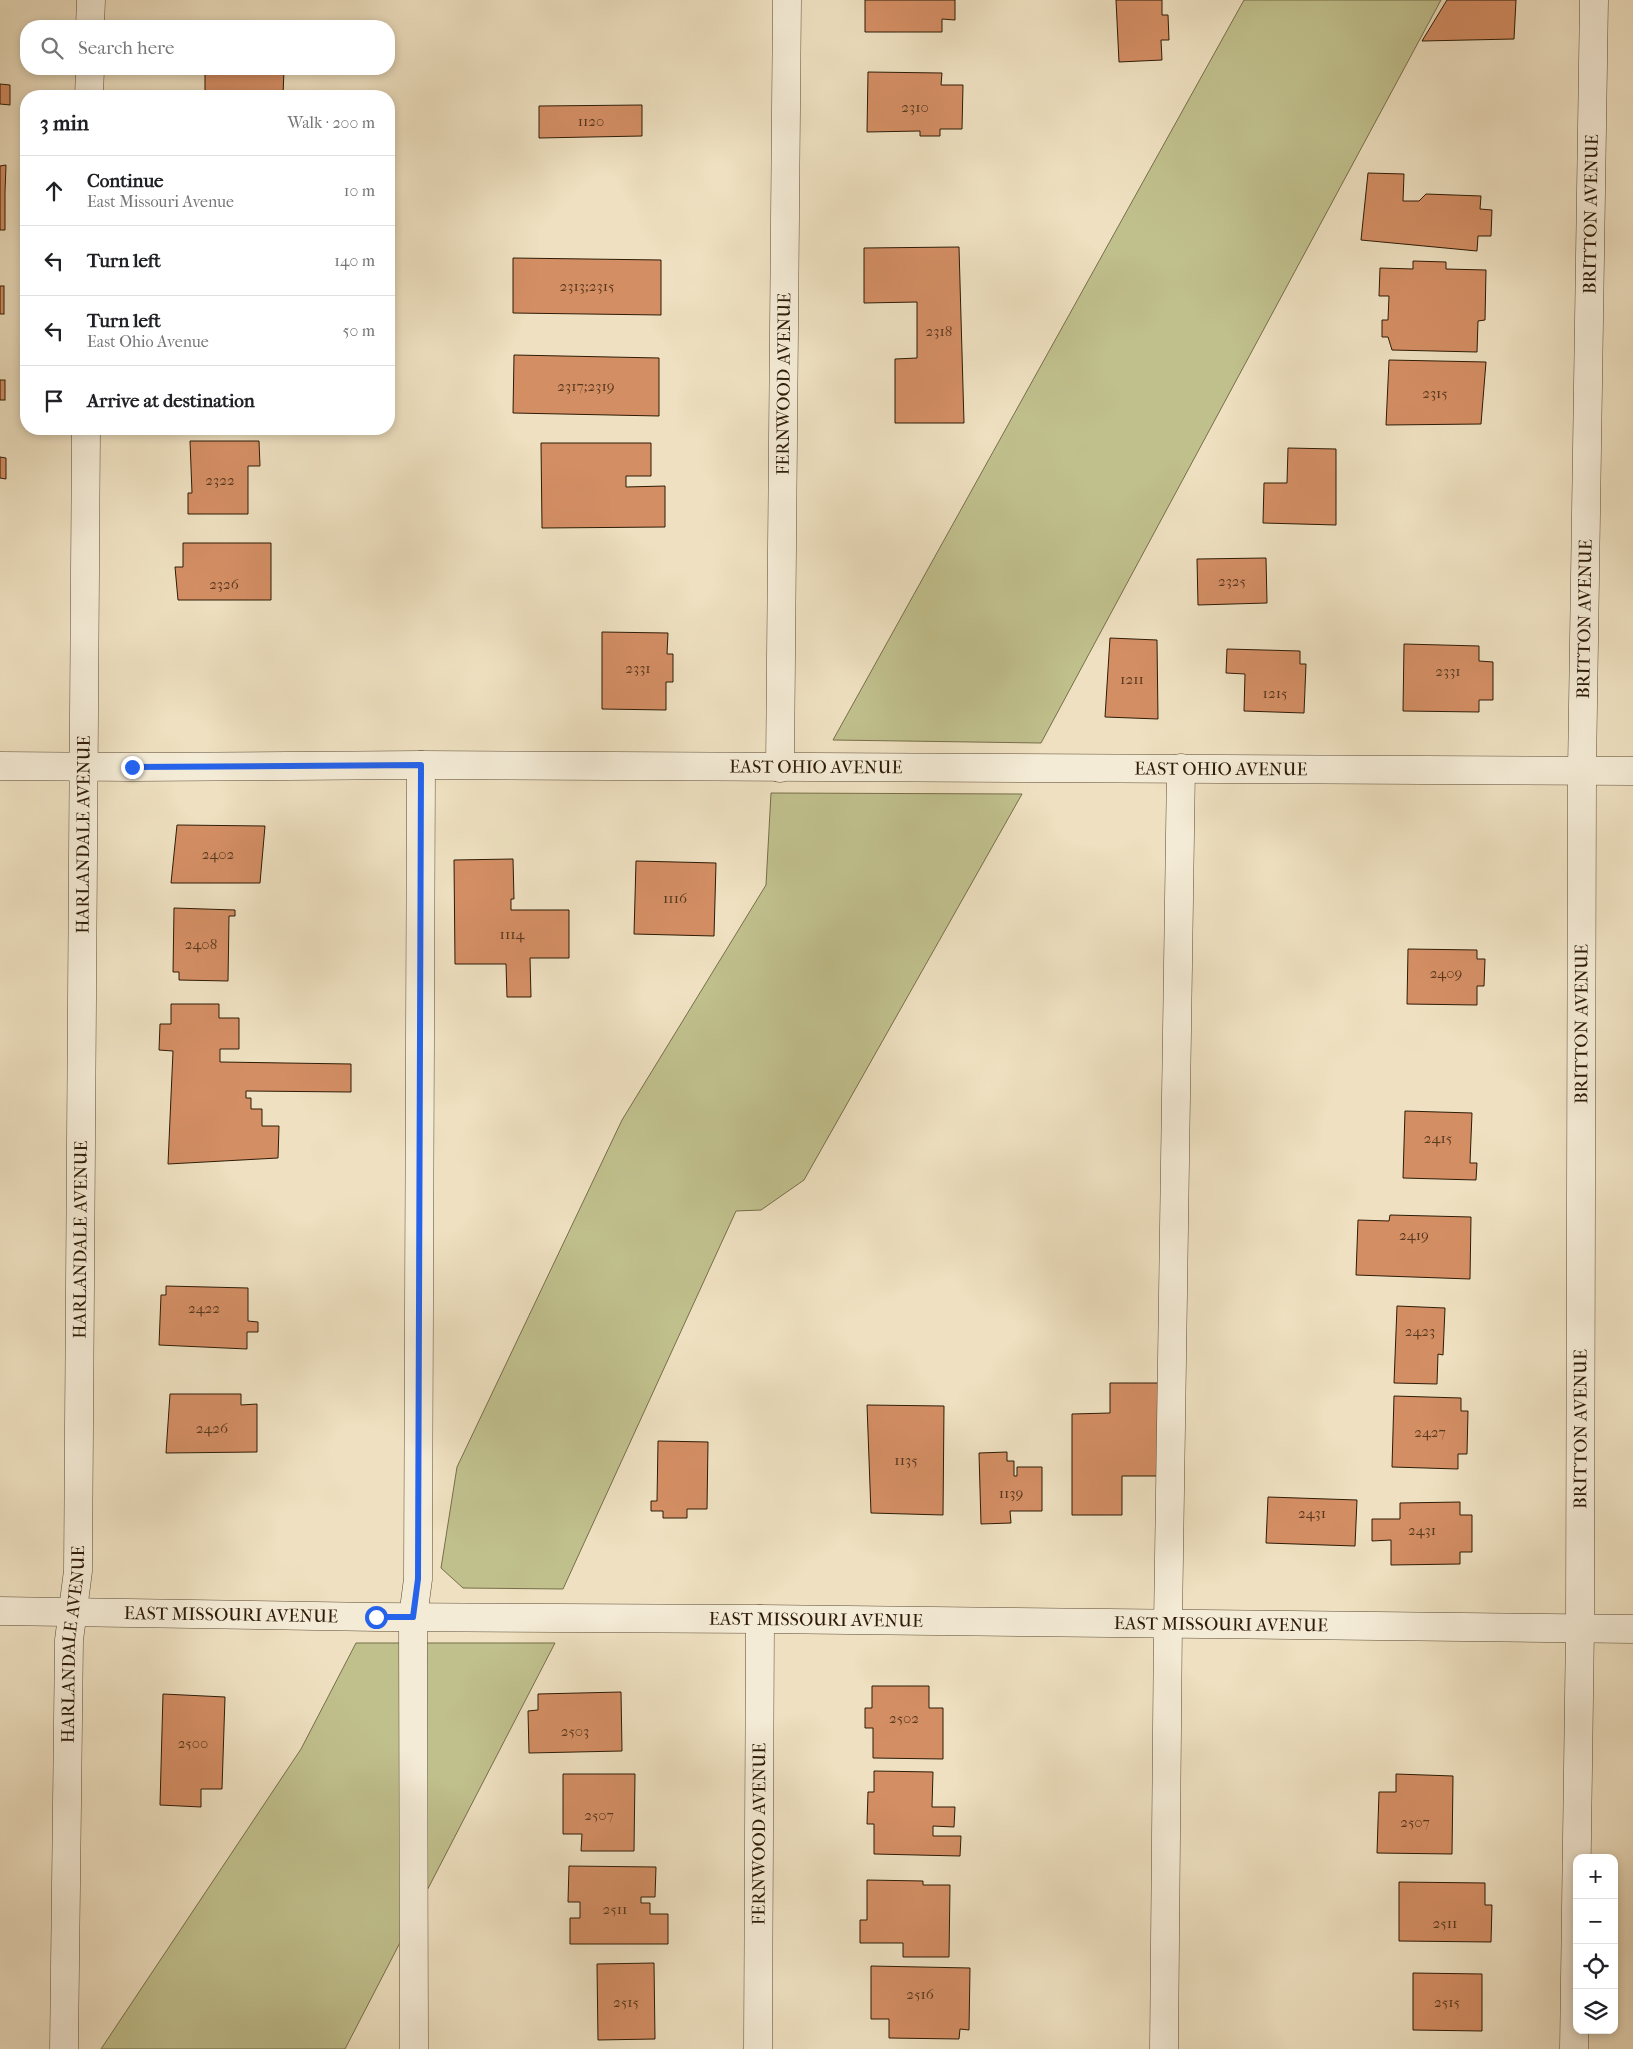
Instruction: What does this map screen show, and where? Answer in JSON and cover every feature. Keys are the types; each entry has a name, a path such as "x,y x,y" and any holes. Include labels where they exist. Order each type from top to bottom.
{"street":[{"path":"90,20 91,0"},
{"name":"FERNWOOD AVENUE","path":"780,768 786,0"},
{"name":"BRITTON AVENUE","path":"1574,2049 1580,1628 1582,770 1594,0"},
{"path":"89,90 90,75"},
{"name":"HARLANDALE AVENUE","path":"64,2049 69,1640 78,1571 86,435"},
{"path":"414,2049 413,1617 418,1579 421,765"},
{"name":"EAST OHIO AVENUE","path":"0,766 421,765 1633,771"},
{"path":"1164,2049 1168,1623 1181,768"},
{"name":"EAST MISSOURI AVENUE","path":"0,1611 1633,1629"},
{"name":"FERNWOOD AVENUE","path":"758,2049 760,1619"}],"green space":[{"path":"1244,0 1441,0 1041,743 833,740"},
{"path":"771,793 1022,794 804,1180 761,1210 736,1211 563,1589 463,1588 441,1568 457,1467 622,1120 766,885"},
{"path":"356,1643 555,1643 345,2049 101,2049 301,1749"}],"building":[{"path":"865,0 955,0 955,20 942,19 942,32 865,32"},
{"path":"1116,0 1162,0 1162,15 1168,15 1169,40 1161,40 1162,60 1119,62"},
{"path":"1447,0 1516,0 1514,39 1422,41"},
{"path":"868,72 942,73 941,85 963,85 962,129 940,129 940,136 920,136 920,131 867,132"},
{"path":"205,75 284,75 283,90 205,90"},
{"path":"0,84 10,85 10,105 0,104"},
{"path":"642,105 642,136 539,138 539,106"},
{"path":"6,165 5,230 0,230 0,166"},
{"path":"1368,173 1404,174 1403,201 1419,201 1426,194 1481,196 1480,209 1492,210 1491,236 1478,236 1477,251 1361,240"},
{"path":"959,247 964,423 895,423 895,359 917,358 917,302 864,303 864,248"},
{"path":"513,258 661,260 661,315 513,313"},
{"path":"1413,261 1446,262 1446,269 1486,270 1485,320 1478,321 1477,352 1392,350 1388,337 1382,337 1382,320 1388,320 1389,296 1379,296 1380,268 1413,269"},
{"path":"0,286 4,286 4,314 0,314"},
{"path":"514,355 659,358 659,416 513,413"},
{"path":"1389,360 1486,362 1481,424 1386,425"},
{"path":"0,380 5,380 5,400 0,400"},
{"path":"190,441 259,441 260,466 248,466 248,514 188,514 188,493 192,493"},
{"path":"541,443 651,443 651,476 626,476 626,487 665,486 665,527 542,528"},
{"path":"1288,448 1336,449 1336,525 1263,523 1264,483 1287,483"},
{"path":"0,457 6,458 6,479 0,478"},
{"path":"183,543 271,543 271,600 178,600 175,567 183,567"},
{"path":"1266,558 1267,603 1198,605 1197,559"},
{"path":"602,632 668,633 667,654 673,654 673,682 666,682 666,710 602,709"},
{"path":"1110,638 1157,640 1158,719 1105,717"},
{"path":"1404,644 1479,646 1479,661 1493,662 1493,700 1479,700 1479,712 1403,711"},
{"path":"1227,649 1300,651 1300,664 1306,664 1304,713 1244,711 1245,674 1226,673"},
{"path":"177,825 265,826 260,883 171,883"},
{"path":"513,859 514,899 511,899 511,910 569,910 569,958 530,958 531,997 507,997 506,964 455,964 454,860"},
{"path":"636,861 716,863 714,936 634,934"},
{"path":"174,908 235,910 235,916 229,916 228,981 179,980 179,972 173,972"},
{"path":"1408,949 1477,950 1477,959 1485,959 1484,986 1477,986 1477,1005 1407,1004"},
{"path":"171,1004 219,1004 219,1018 239,1018 239,1049 220,1049 220,1062 351,1064 351,1092 246,1091 246,1098 251,1098 251,1109 262,1109 262,1126 279,1126 278,1158 168,1164 173,1051 159,1050 160,1024 171,1024"},
{"path":"1405,1111 1472,1113 1470,1163 1477,1163 1476,1180 1403,1178"},
{"path":"1390,1215 1471,1217 1470,1279 1356,1275 1358,1220 1389,1221"},
{"path":"166,1286 248,1288 248,1321 258,1322 258,1332 247,1332 247,1349 159,1345 161,1295 166,1295"},
{"path":"1397,1306 1445,1308 1443,1355 1438,1354 1437,1384 1394,1383"},
{"path":"1110,1383 1158,1383 1158,1476 1122,1476 1122,1515 1072,1515 1072,1414 1110,1413"},
{"path":"170,1394 241,1394 241,1405 257,1404 257,1452 166,1453"},
{"path":"1394,1396 1461,1398 1461,1411 1468,1411 1467,1454 1458,1454 1458,1469 1392,1467"},
{"path":"867,1405 944,1406 943,1515 871,1513"},
{"path":"658,1441 708,1442 707,1509 687,1509 687,1518 663,1518 663,1511 651,1511 651,1501 657,1501"},
{"path":"1007,1452 1007,1461 1014,1461 1014,1476 1017,1476 1017,1467 1042,1467 1042,1511 1010,1511 1011,1523 981,1524 979,1453"},
{"path":"1268,1497 1357,1500 1355,1546 1266,1543"},
{"path":"1460,1502 1460,1515 1472,1515 1472,1552 1460,1552 1460,1564 1391,1565 1391,1540 1372,1541 1372,1519 1400,1519 1400,1503"},
{"path":"872,1686 929,1686 929,1708 943,1708 943,1759 873,1758 873,1728 865,1728 865,1708 872,1708"},
{"path":"621,1692 622,1751 529,1753 528,1711 538,1710 538,1694"},
{"path":"163,1694 225,1697 222,1789 201,1789 201,1807 160,1805"},
{"path":"874,1771 933,1772 932,1807 955,1807 954,1827 933,1826 933,1836 961,1836 960,1856 874,1854 874,1824 867,1824 868,1792 874,1792"},
{"path":"563,1774 635,1774 634,1851 581,1851 582,1834 563,1834"},
{"path":"1396,1774 1453,1776 1452,1854 1377,1853 1379,1792 1396,1792"},
{"path":"569,1866 656,1867 655,1897 641,1897 641,1903 650,1903 650,1914 668,1914 668,1944 570,1944 570,1918 580,1918 580,1902 568,1902"},
{"path":"867,1880 923,1881 923,1885 950,1885 949,1957 903,1957 903,1943 860,1943 860,1920 867,1920"},
{"path":"1399,1882 1485,1883 1485,1905 1492,1905 1491,1942 1399,1941"},
{"path":"654,1963 655,2039 598,2040 597,1964"},
{"path":"871,1966 970,1968 969,2030 960,2029 959,2039 889,2038 889,2019 871,2019"},
{"path":"1413,1973 1482,1974 1482,2031 1413,2030"}],"route":[{"path":"132,767 421,765 418,1579 413,1617 376,1617"}]}
